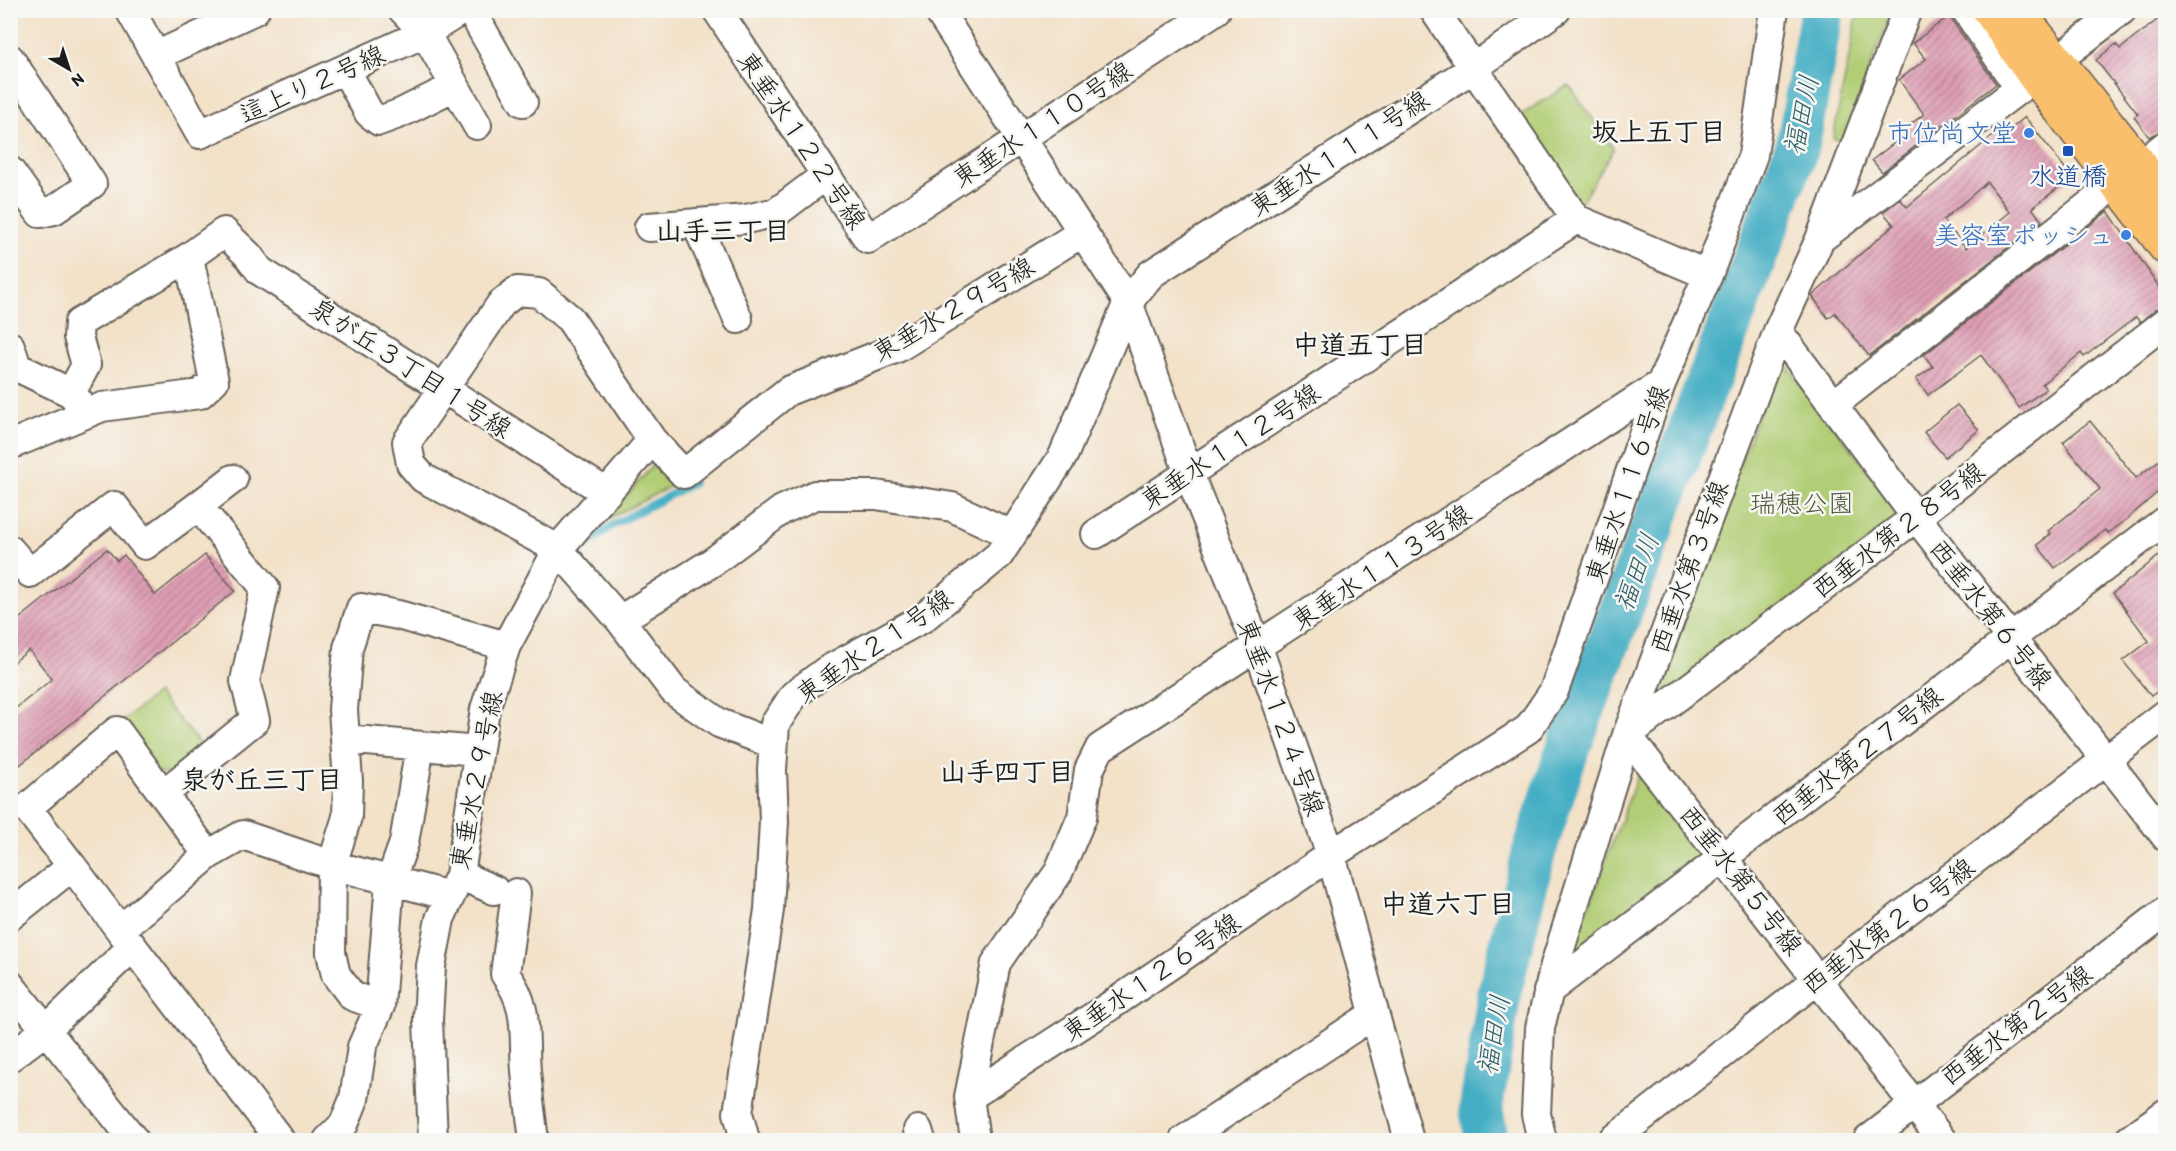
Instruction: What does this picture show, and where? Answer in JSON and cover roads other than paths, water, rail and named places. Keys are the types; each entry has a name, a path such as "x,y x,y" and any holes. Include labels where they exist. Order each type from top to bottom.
{"main road":[{"path":"1989,10 2037,75 2128,173 2166,207"},
{"path":"2026,15 2037,75"},
{"path":"2128,173 2166,248"}],"street":[{"path":"130,10 156,56 255,10"},
{"path":"403,10 424,33 477,125"},
{"name":"這上り２号線","path":"156,56 200,134 424,33 462,10"},
{"path":"471,10 523,102"},
{"name":"東垂水１２２号線","path":"717,10 868,238"},
{"name":"東垂水１２４号線","path":"938,10 1128,302 1189,474 1258,648 1331,855 1409,1140"},
{"name":"東垂水１１０号線","path":"868,238 1216,10"},
{"path":"1434,10 1576,219 1708,275"},
{"name":"東垂水１１１号線","path":"1128,302 1151,274 1472,69 1556,10"},
{"name":"東垂水１１６号線","path":"1331,855 1528,729 1554,691 1661,384 1708,275 1753,154 1774,10"},
{"name":"西垂水第３号線","path":"1542,1140 1536,1114 1536,1075 1540,1028 1548,991 1627,735 1778,331 1820,239 1907,10"},
{"path":"1966,10 2037,75"},
{"path":"1820,239 2122,10"},
{"path":"10,59 92,184 54,210 40,213 10,171"},
{"path":"345,69 369,113 379,121 401,113 455,86"},
{"path":"1833,405 2166,145"},
{"path":"649,227 746,219 777,212 826,175"},
{"name":"東垂水１１２号線","path":"1096,534 1576,219"},
{"path":"696,223 738,319"},
{"name":"泉が丘３丁目１号線","path":"189,257 224,232 248,255 260,271 607,493"},
{"name":"東垂水２９号線","path":"434,1140 428,1020 431,966 440,919 455,885 485,709 506,646 558,549 652,440 684,474 788,391 897,348 1083,232"},
{"path":"10,346 17,367 79,403 102,408 200,394 214,381 189,257 80,323 78,337 86,364 79,403 10,445"},
{"path":"652,440 570,319 539,293 517,291 501,304 407,442 411,464 423,478 558,549 620,620 674,691 719,723 773,744"},
{"name":"東垂水２１号線","path":"745,1140 738,1113 769,910 774,821 775,724 794,695 826,671 923,618 999,555 1063,456 1128,302"},
{"name":"西垂水第２８号線","path":"1627,735 1916,517 2166,322"},
{"name":"西垂水第６号線","path":"1778,331 1916,517 2166,837"},
{"name":"東垂水１１３号線","path":"969,1097 996,963 1058,873 1083,817 1089,770 1100,748 1258,648 1661,384"},
{"path":"10,550 30,573 114,506 145,545 233,479"},
{"path":"620,620 714,561 782,510 815,495 876,495 952,507 1012,535"},
{"path":"163,794 255,720 245,681 265,588 198,506"},
{"name":"西垂水第２７号線","path":"1548,991 2166,520"},
{"path":"380,1005 352,996 336,975 330,953 332,865 347,817 348,781 343,710 348,648 361,608 398,615 506,646"},
{"name":"西垂水第２６号線","path":"1613,1140 1818,979 2166,714"},
{"path":"208,855 117,731 27,807 280,1140"},
{"name":"西垂水第５号線","path":"1627,735 1942,1140"},
{"path":"345,739 477,751"},
{"path":"330,1138 344,1124 354,1099 362,1047 380,1005 390,882 404,843 420,746"},
{"path":"10,1057 46,1030 126,938 208,855 243,835 390,882 455,885 505,892 505,974 517,990 526,1027 525,1068 535,1140"},
{"name":"東垂水１２６号線","path":"969,1097 1110,1006 1331,855"},
{"path":"10,916 72,866"},
{"name":"西垂水第２号線","path":"1868,1140 2166,911"},
{"path":"10,985 134,1140"},
{"path":"1184,1140 1374,1014"},
{"path":"969,1097 975,1140"},
{"path":"2129,1140 2166,1113"}],"waterway":[{"name":"福田川","path":"1487,1140 1481,1108 1500,990 1534,852 1564,760 1798,145 1822,10"},
{"path":"583,547 613,525 693,483"}],"place":[{"name":"市位尚文堂","path":"2029,133"},
{"name":"水道橋","path":"2068,151"},
{"name":"美容室ポッシュ","path":"2126,235"}],"district":[{"name":"坂上五丁目","path":"1659,131"},
{"name":"山手三丁目","path":"723,230"},
{"name":"中道五丁目","path":"1360,344"},
{"name":"山手四丁目","path":"1007,771"},
{"name":"泉が丘三丁目","path":"262,779"},
{"name":"中道六丁目","path":"1448,903"}],"park label":[{"name":"瑞穂公園","path":"1802,503"}]}
